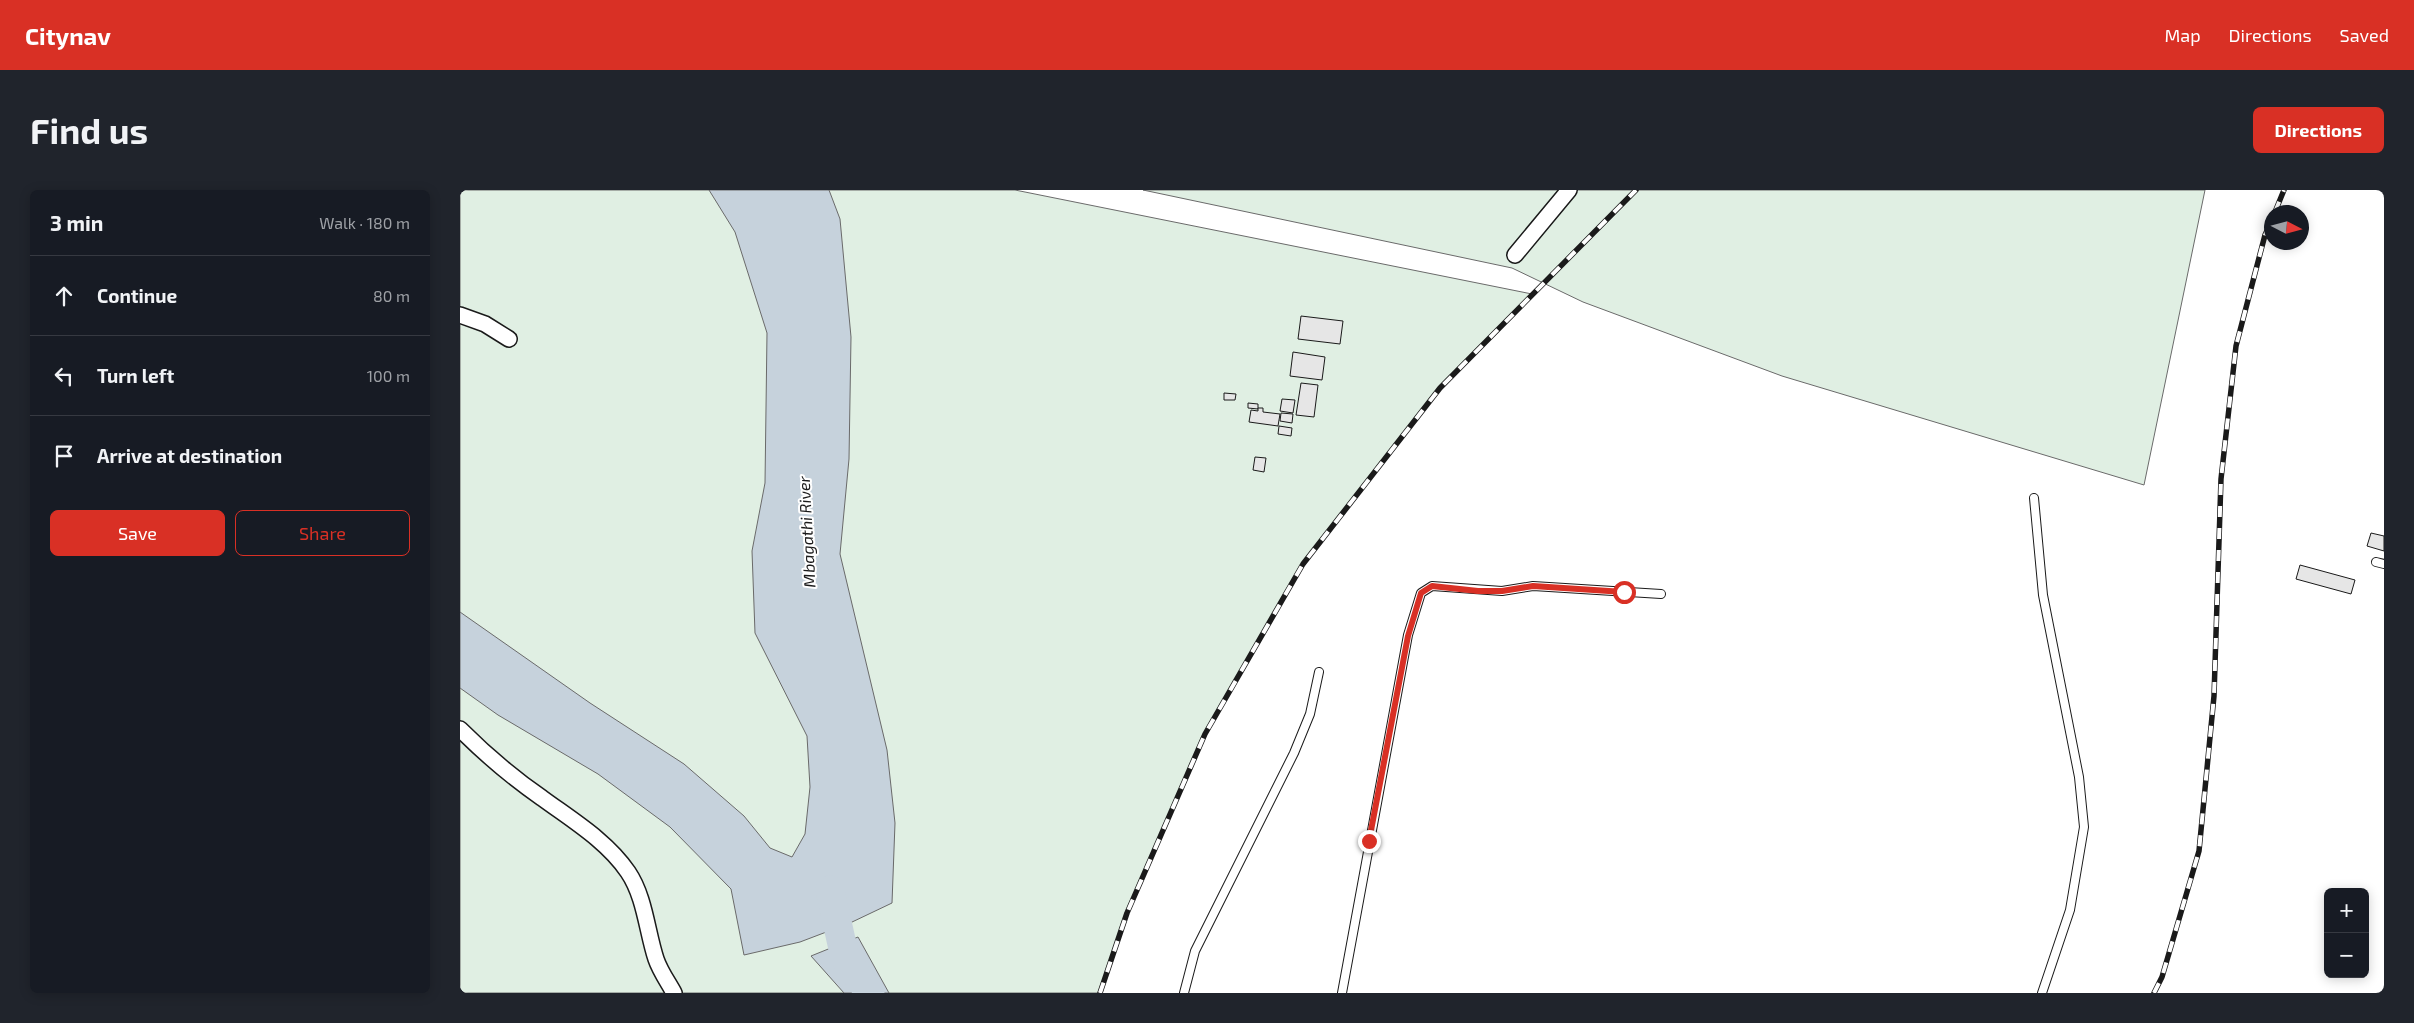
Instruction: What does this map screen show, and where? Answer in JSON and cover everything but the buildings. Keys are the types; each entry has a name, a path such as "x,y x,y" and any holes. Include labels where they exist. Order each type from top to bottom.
{"street":[{"path":"1514,255 1570,190"},
{"path":"460,315 485,324 508,339"},
{"path":"460,729 477,747 540,797 578,824 619,860 630,874 652,939 656,959 674,993"}],"lane":[{"path":"2034,498 2044,595 2079,776 2084,827 2070,910 2042,993"},
{"path":"1342,993 1408,636 1421,593 1432,586 1502,591 1533,586 1661,594"},
{"path":"1184,993 1195,951 1294,753 1310,714 1320,672"}],"green space":[{"path":"460,190 1015,190 1532,294 1440,388 1303,564 1205,734 1127,913 1100,993 460,993"},
{"path":"1143,190 2205,190 2144,485 1782,376 1583,302 1512,268"}],"water":[{"name":"Mbagathi River","path":"709,190 829,190 840,219 851,337 849,459 840,554 887,750 895,823 892,903 850,923 800,942 744,955 731,889 670,827 598,774 498,715 460,688 460,612 590,703 684,764 744,816 770,848 792,857 805,834 810,787 807,736 755,633 752,551 765,483 767,333 735,232"},
{"path":"858,937 889,993 844,993 811,956"}],"waterway":[{"path":"830,890 845,958 870,993"}],"railway":[{"path":"1100,993 1127,913 1205,734 1303,564 1440,388 1636,190"},
{"path":"2278,205 2284,190"},
{"path":"2154,993 2162,977 2199,851 2214,696 2221,479 2236,346 2264,239"}],"route":[{"path":"1369,841 1408,636 1413,614 1421,593 1432,586 1478,591 1520,590 1533,586 1624,592"}]}
